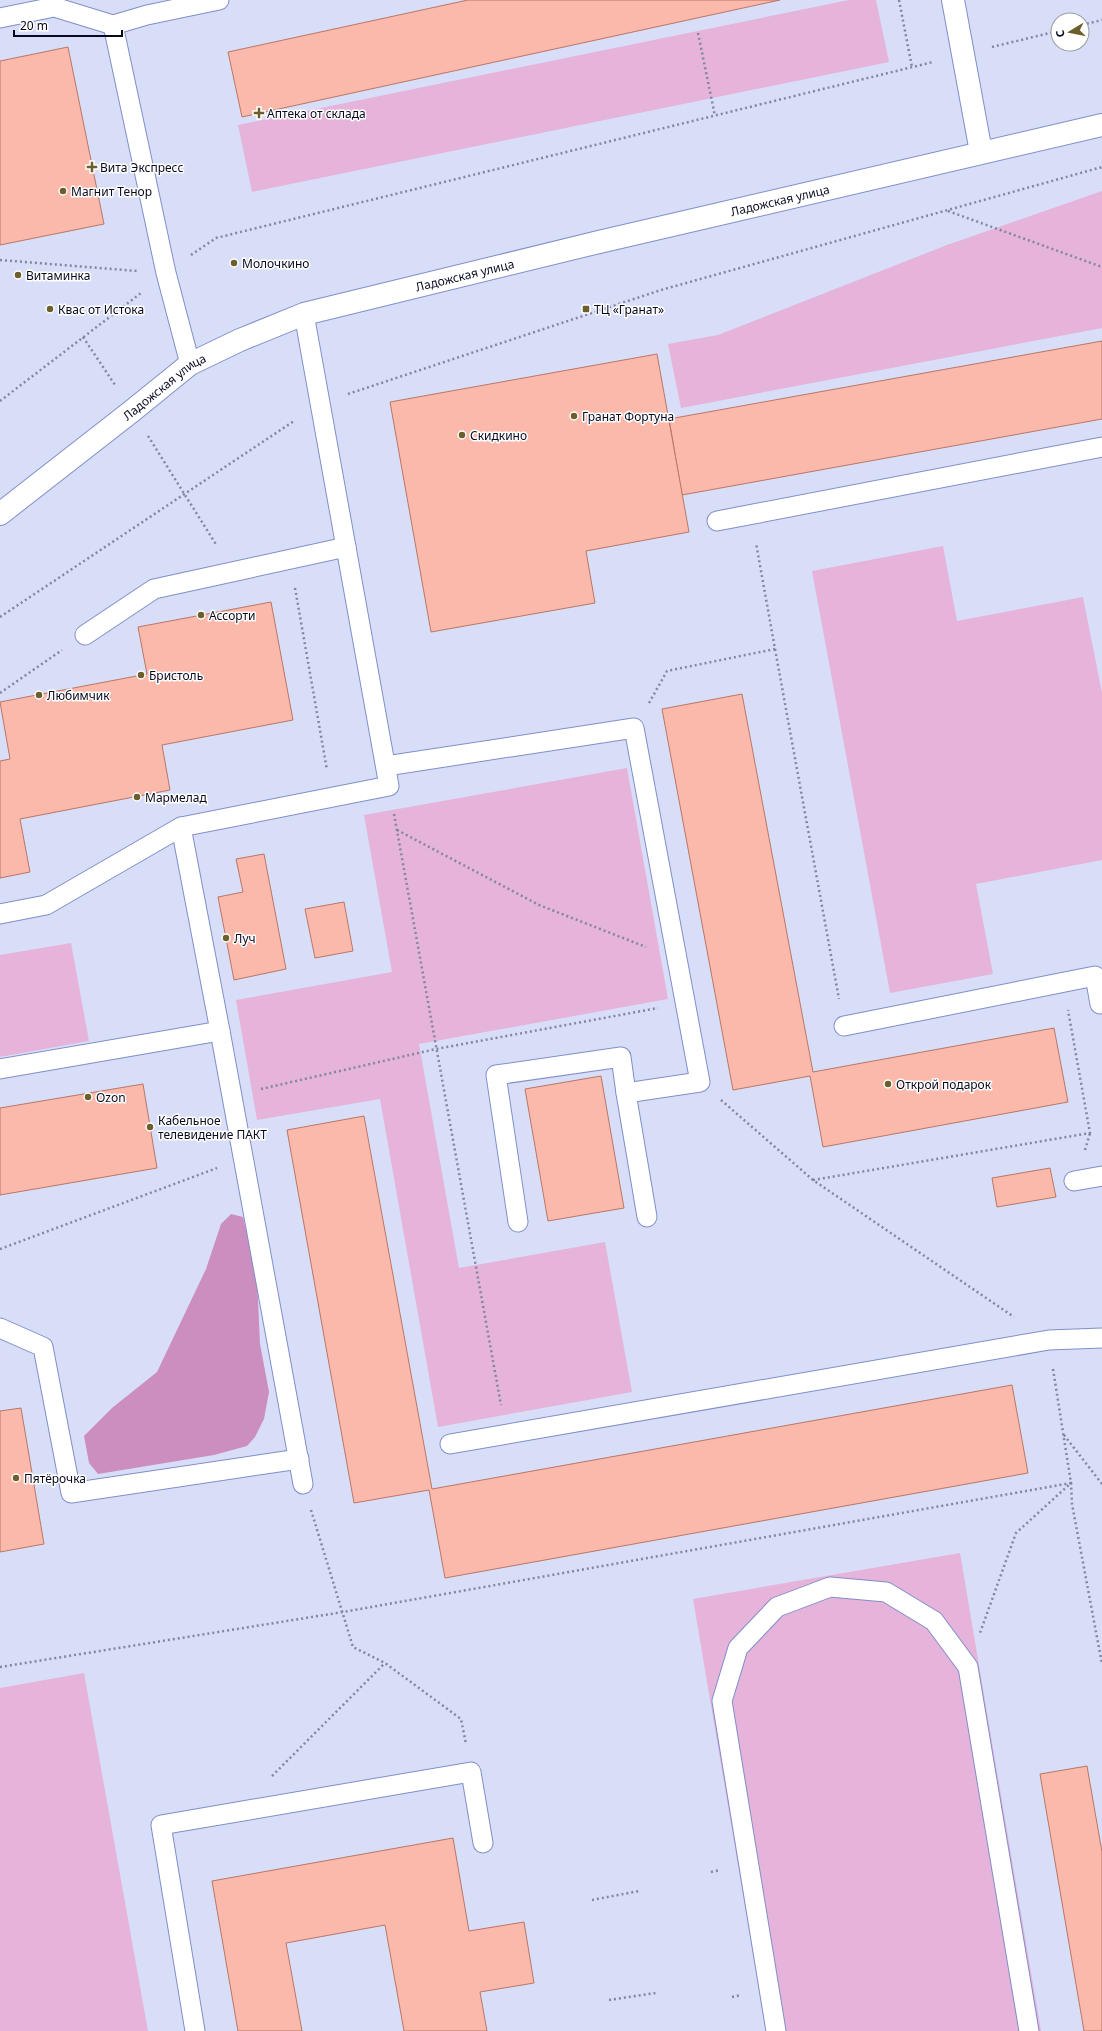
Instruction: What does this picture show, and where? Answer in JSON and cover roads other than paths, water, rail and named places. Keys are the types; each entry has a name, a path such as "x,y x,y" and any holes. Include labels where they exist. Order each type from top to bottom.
{"street":[{"path":"953,0 982,152"},
{"name":"Ладожская улица","path":"0,514 190,364 240,340 304,314 1102,124"}],"lane":[{"path":"0,18 54,7 113,25 145,8 219,0"},
{"path":"113,25 166,273 190,364"},
{"path":"0,914 46,905 181,827 389,786 304,314"},
{"path":"717,521 1102,447"},
{"path":"85,635 154,589 346,547"},
{"path":"386,766 634,728 700,1082 626,1093"},
{"path":"181,827 303,1484"},
{"path":"844,1026 1064,984 1095,976 1101,1008"},
{"path":"0,1069 220,1031"},
{"path":"518,1222 496,1075 621,1057 647,1217"},
{"path":"1074,1181 1102,1176"},
{"path":"0,1328 43,1347 71,1493 299,1460"},
{"path":"450,1444 1049,1340 1102,1338"},
{"path":"776,2031 722,1701 738,1648 777,1607 830,1587 886,1592 934,1621 968,1667 1029,2031"},
{"path":"195,2031 161,1826 471,1772 483,1842"}],"place":[{"name":"Аптека от склада","path":"259,113"},
{"name":"Вита Экспресс","path":"92,167"},
{"name":"Магнит Тенор","path":"63,191"},
{"name":"Молочкино","path":"234,263"},
{"name":"Витаминка","path":"18,275"},
{"name":"Квас от Истока","path":"50,309"},
{"name":"ТЦ «Гранат»","path":"586,309"},
{"name":"Гранат Фортуна","path":"574,416"},
{"name":"Скидкино","path":"462,435"},
{"name":"Ассорти","path":"201,615"},
{"name":"Бристоль","path":"141,675"},
{"name":"Любимчик","path":"39,695"},
{"name":"Мармелад","path":"137,797"},
{"name":"Луч","path":"226,938"},
{"name":"Открой подарок","path":"888,1084"},
{"name":"Ozon","path":"88,1097"},
{"name":"Кабельное телевидение ПАКТ","path":"150,1127"},
{"name":"Пятёрочка","path":"16,1478"}]}
